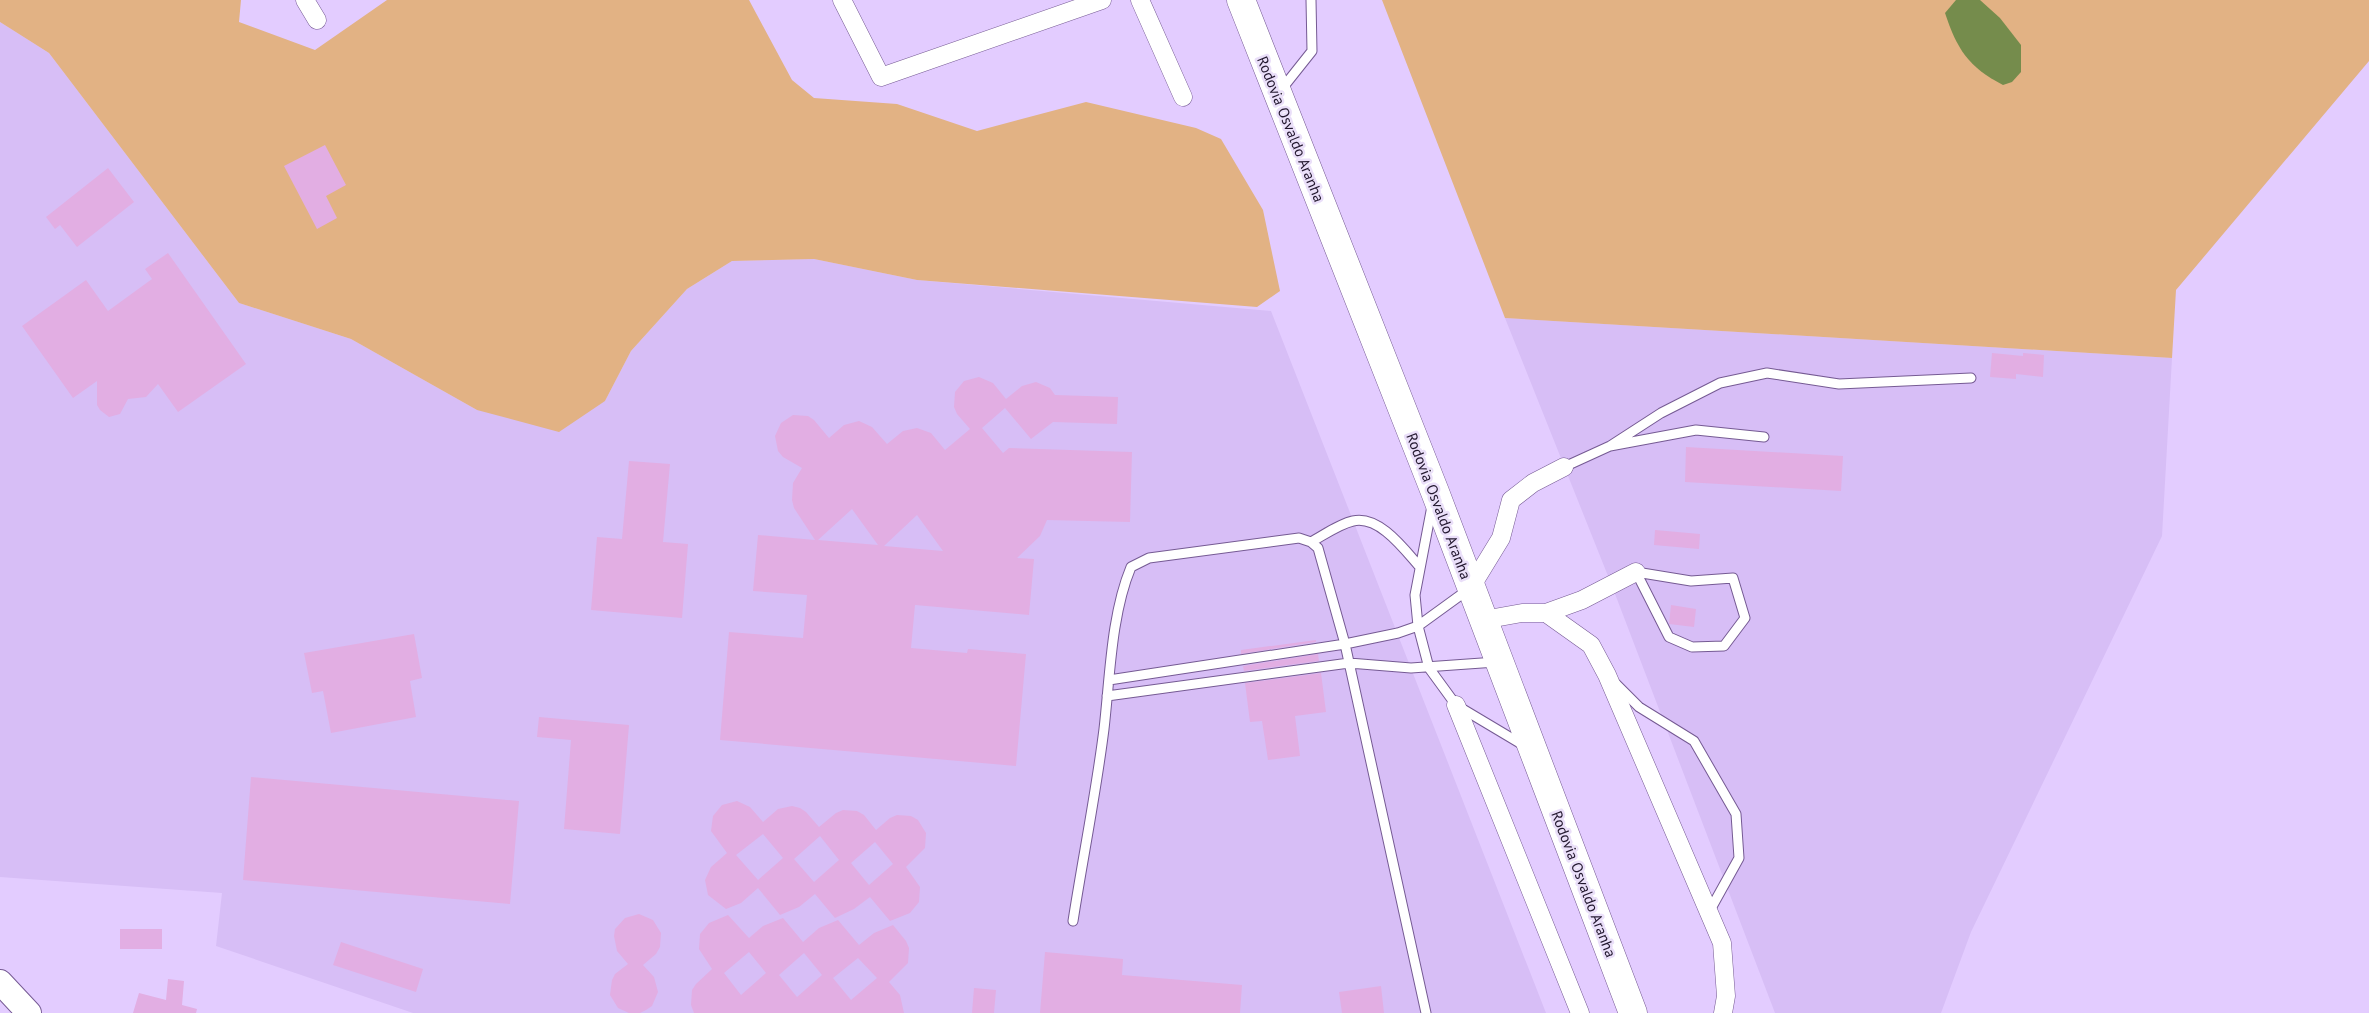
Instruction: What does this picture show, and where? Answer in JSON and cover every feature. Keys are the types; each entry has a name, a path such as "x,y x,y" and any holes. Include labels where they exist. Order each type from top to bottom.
{"highway":[{"name":"Rodovia Osvaldo Aranha","path":"1240,0 1435,492 1633,1013"}],"main road":[{"path":"0,982 29,1013"}],"street":[{"path":"305,0 317,20"},
{"path":"842,0 880,78 1102,0"},
{"path":"1140,0 1183,97"},
{"path":"1471,588 1501,538 1512,500 1533,483 1564,467"},
{"path":"1483,620 1522,613 1546,613 1582,600 1636,572"},
{"path":"1546,613 1592,645 1607,675 1722,943 1726,996 1724,1013"},
{"path":"1456,705 1580,1013"}],"lane":[{"path":"1278,94 1312,51 1311,0"},
{"path":"1564,467 1610,446 1661,413 1720,383 1767,373 1839,384 1971,378"},
{"path":"1610,446 1696,430 1764,437"},
{"path":"1435,492 1419,566 1415,595 1418,626 1428,668 1456,705 1532,750"},
{"path":"1310,542 1353,521 1365,520 1392,535 1419,566"},
{"path":"1073,921 1104,729 1108,680 1123,586 1131,567 1149,558 1300,538 1318,548 1345,644 1426,1013"},
{"path":"1636,572 1691,581 1733,578 1745,618 1724,646 1692,647 1669,637 1636,572"},
{"path":"1108,680 1345,644 1418,626 1471,588"},
{"path":"1107,696 1349,663 1428,668 1499,662"},
{"path":"1607,675 1638,707 1694,741 1736,814 1738,858 1709,912"}],"shaded area":[{"path":"0,0 241,0 239,22 315,50 387,0 749,0 792,80 814,98 897,104 977,131 1086,102 1196,128 1221,139 1263,210 1280,291 1257,307 917,280 814,259 732,261 687,289 631,351 605,401 559,432 477,410 351,339 239,303 49,53 0,22"},
{"path":"1382,0 2369,0 2369,61 2176,290 2172,358 1505,318"},
{"path":"1956,0 1980,0 2000,18 2021,45 2021,72 2012,82 2003,85 1981,71 1965,56 1954,37 1945,13"},
{"path":"0,22 49,53 239,303 351,339 477,410 605,401 631,351 687,289 732,261 814,259 917,280 1271,311 1546,1013 413,1013 216,946 222,893 0,877"},
{"path":"1505,318 2172,358 2162,536 1971,932 1941,1013 1775,1013 1612,586"}],"building":[{"path":"325,145 346,185 326,196 337,218 317,229 284,166"},
{"path":"108,168 134,202 77,247 60,225 55,229 46,217"},
{"path":"168,253 246,364 178,412 158,384 146,397 128,399 120,414 109,417 97,405 97,381 73,398 22,326 86,280 108,311 152,279 145,269"},
{"path":"1992,353 2023,356 2023,353 2044,355 2043,377 2016,374 2016,379 1990,377"},
{"path":"979,377 993,383 1006,399 1022,386 1036,382 1050,388 1055,395 1118,397 1117,424 1053,422 1031,439 1005,408 982,428 1003,453 1009,448 1132,452 1130,522 1047,520 1040,536 1017,558 1034,559 1029,615 915,605 911,648 967,653 968,649 1026,654 1016,766 720,740 729,632 803,638 807,595 753,591 758,535 815,540 794,508 792,500 793,483 802,468 783,457 778,451 775,436 781,423 793,415 808,416 814,420 829,438 844,425 859,421 872,427 887,444 903,431 917,428 931,433 945,450 970,429 957,414 954,407 955,392 964,381","holes":["852,509 878,545 818,540","917,515 943,551 884,546"]},
{"path":"1686,447 1843,456 1841,491 1685,482"},
{"path":"629,461 670,464 663,542 688,544 682,618 591,610 597,537 622,539"},
{"path":"1655,530 1700,534 1699,549 1654,545"},
{"path":"1671,605 1696,609 1694,627 1669,624"},
{"path":"414,634 422,678 410,681 416,717 331,733 323,691 312,693 304,653"},
{"path":"1316,640 1316,642 1241,654 1241,650"},
{"path":"1318,654 1319,661 1244,671 1243,666"},
{"path":"1321,673 1326,712 1295,716 1300,756 1268,760 1262,721 1250,722 1245,683"},
{"path":"539,717 629,725 620,834 564,829 571,740 537,737"},
{"path":"251,777 519,801 510,904 243,880"},
{"path":"737,801 750,807 763,822 778,809 792,806 806,812 819,827 836,813 843,810 857,811 864,815 876,830 890,818 897,815 911,816 918,820 926,833 925,848 906,867 920,887 919,902 910,913 890,921 870,897 854,909 835,918 815,894 799,907 780,915 758,888 741,903 726,909 708,895 705,880 711,867 727,853 711,831 713,816 722,805","holes":["763,834 783,858 758,880 736,855","820,836 839,860 814,882 794,859","875,842 893,864 869,885 851,863"]},
{"path":"639,914 653,920 661,933 660,947 656,954 643,965 654,977 658,992 652,1006 640,1013 629,1013 618,1008 610,995 612,980 615,974 628,964 617,951 614,936 615,929 625,918"},
{"path":"728,915 749,938 763,926 783,918 803,942 819,928 838,920 859,945 874,933 893,925 906,941 909,948 908,963 889,982 900,995 904,1013 694,1013 691,1005 692,990 712,969 699,949 700,934 709,923","holes":["749,952 766,973 741,995 724,973","804,953 822,975 797,997 779,975","858,958 877,978 851,1000 833,978"]},
{"path":"120,929 162,929 162,949 120,949"},
{"path":"341,942 423,969 416,992 333,965"},
{"path":"1045,952 1123,959 1122,975 1242,985 1240,1013 1040,1013"},
{"path":"168,979 184,981 182,1005 197,1009 196,1013 133,1013 139,993 166,1000"},
{"path":"1381,986 1384,1013 1342,1013 1339,992"},
{"path":"974,988 996,990 994,1013 972,1013"}]}
